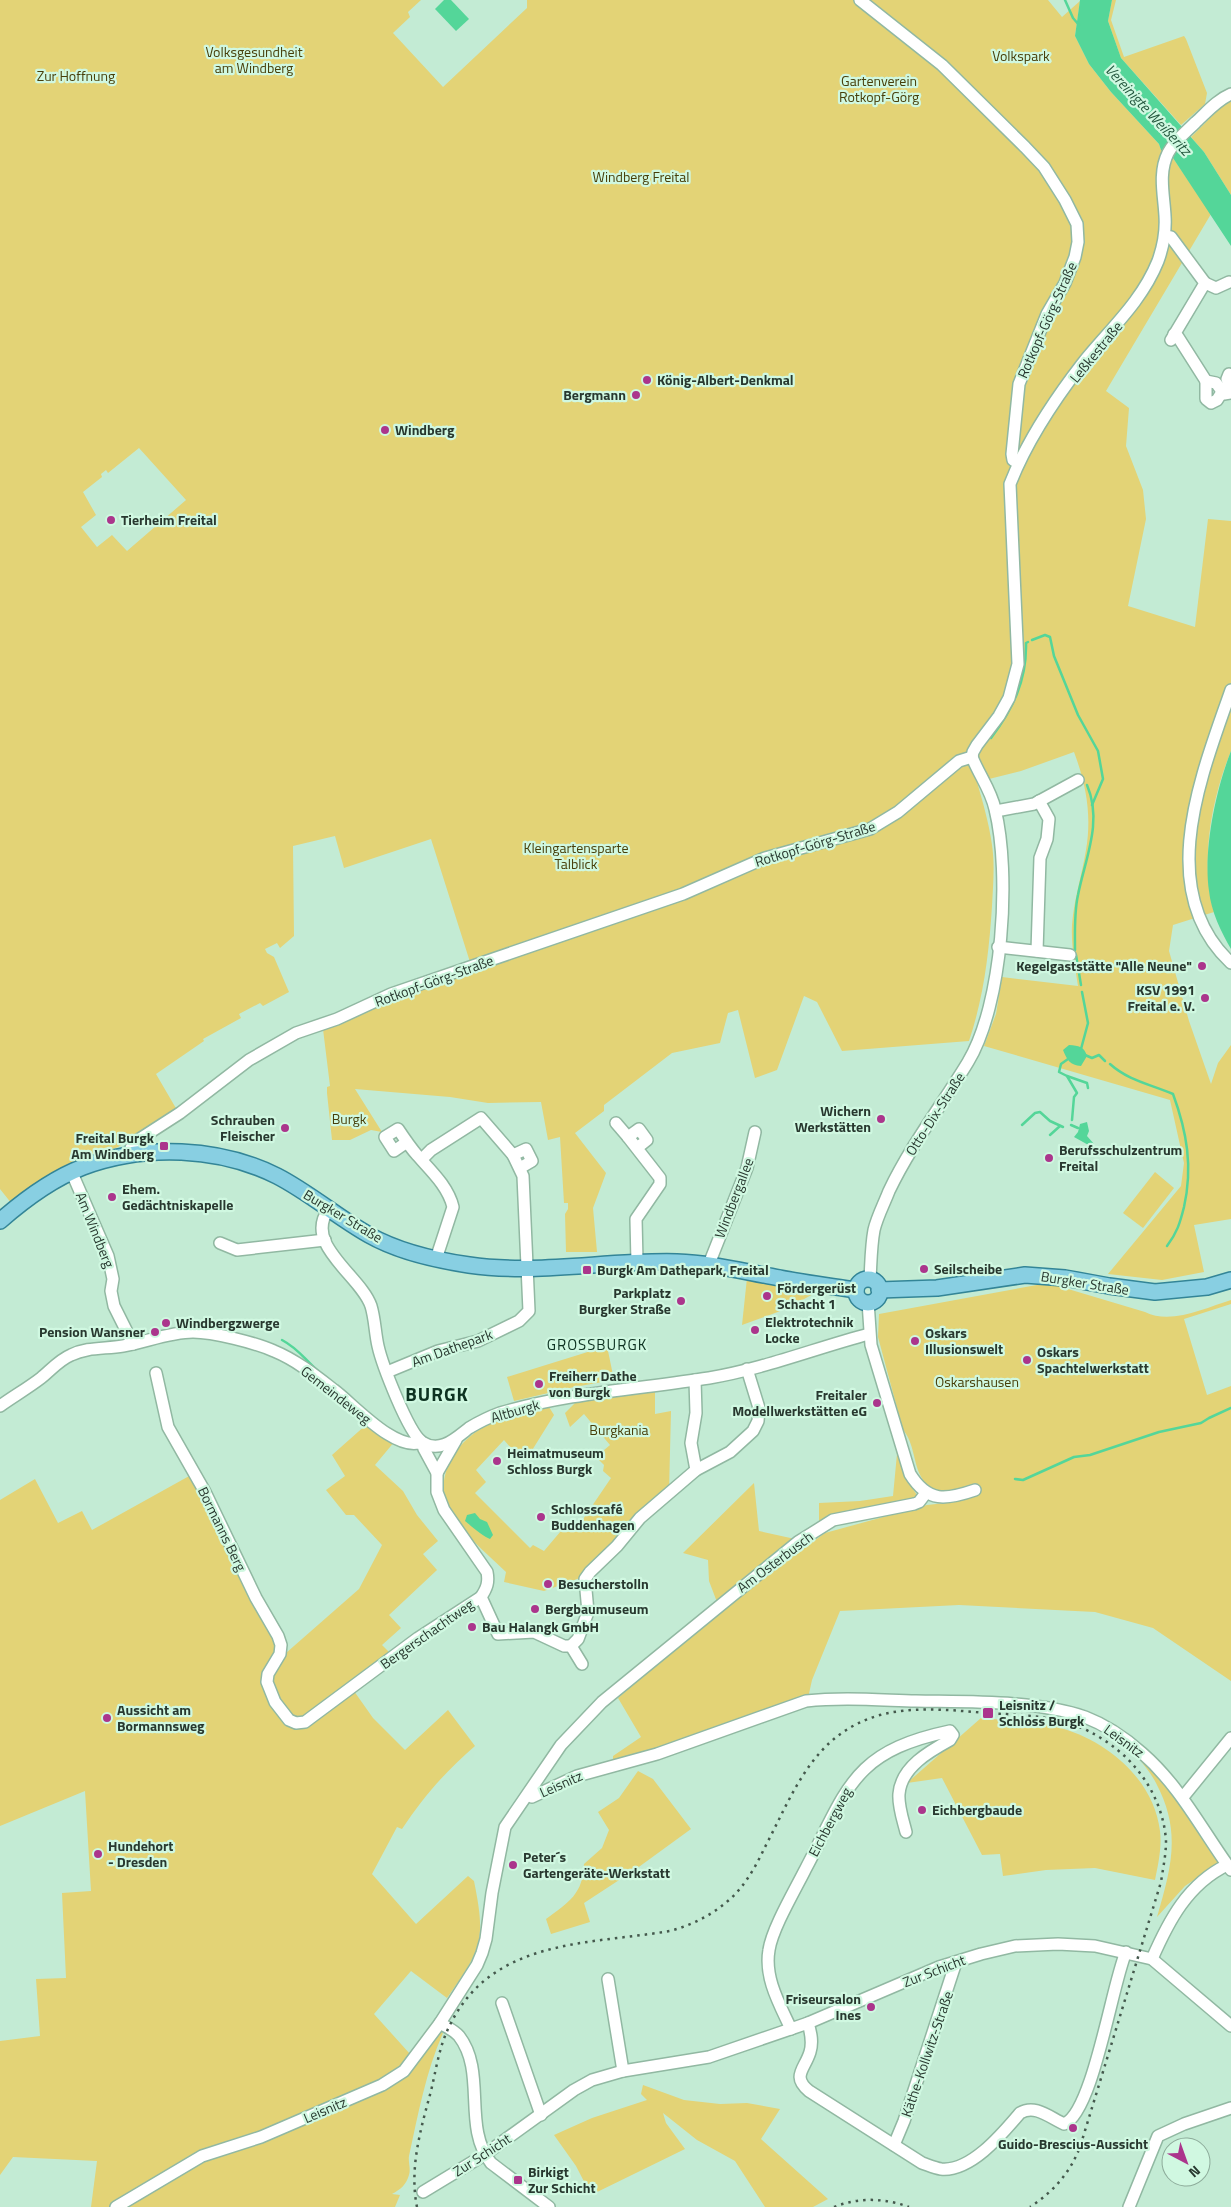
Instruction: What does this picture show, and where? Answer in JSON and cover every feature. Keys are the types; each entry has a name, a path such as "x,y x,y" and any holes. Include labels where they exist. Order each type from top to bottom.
{"main road":[{"name":"Burgker Straße","path":"0,1221 36,1192 72,1173 97,1163 132,1156 177,1152 227,1158 276,1176 370,1236 408,1251 436,1259 490,1267 527,1268 638,1262 709,1264 818,1285 856,1290"},
{"name":"Burgker Straße","path":"875,1285 937,1288 1028,1275 1065,1278 1155,1292 1207,1286 1231,1280"},
{"path":"859,1283 875,1285 877,1297 868,1302 861,1300 856,1290 859,1283"}],"street":[{"name":"Rotkopf-Görg-Straße","path":"860,0 942,65 1025,147 1044,167 1065,200 1077,224 1078,242 1075,257 1065,283 1047,314 1019,384 1012,454 1013,460 1018,464"},
{"name":"Leßkestraße","path":"1018,464 1033,436 1082,364 1121,321 1146,287 1158,260 1165,236 1166,218 1162,177 1167,154 1187,131 1217,102 1231,94"},
{"path":"1165,236 1170,237 1181,249 1206,283 1216,288 1229,282"},
{"path":"1206,283 1173,337 1178,337 1206,381 1206,399 1211,404 1217,400 1222,392"},
{"path":"1206,381 1216,383 1224,394 1230,393 1230,385 1227,379 1229,374"},
{"path":"972,757 977,745 999,716 1009,698 1018,664 1010,484 1018,464"},
{"path":"1231,690 1202,778 1188,840 1189,879 1200,919 1209,938 1231,963"},
{"name":"Rotkopf-Görg-Straße","path":"132,1156 131,1148 135,1142 180,1112 249,1060 296,1034 328,1023 391,994 683,894 765,858 852,836 879,824 923,792 959,761 972,757"},
{"name":"Otto-Dix-Straße","path":"875,1285 874,1230 895,1179 918,1138 968,1061 981,1035 995,981 1002,860 996,811 992,797 972,757"},
{"path":"996,811 1022,807 1039,801 1078,780"},
{"path":"1037,951 1040,858 1047,840 1049,819 1039,801"},
{"path":"998,947 1070,955"},
{"path":"422,1160 431,1150 481,1118 513,1155 520,1168 524,1182 527,1268"},
{"path":"616,1123 628,1138 639,1129 647,1140 637,1148 660,1178 660,1184 636,1219 638,1262"},
{"name":"Windbergallee","path":"709,1264 748,1168 755,1132"},
{"path":"407,1142 430,1168 451,1199 453,1207 436,1259"},
{"name":"Am Windberg","path":"72,1173 110,1263 113,1279 111,1291 114,1306 133,1344"},
{"path":"329,1209 322,1219 325,1240 339,1264 366,1296 370,1304 378,1347 387,1372 408,1422 422,1442"},
{"path":"220,1243 237,1250 325,1240"},
{"name":"Am Dathepark","path":"387,1372 438,1350 469,1345 526,1317 529,1312 527,1268"},
{"path":"868,1302 869,1334 910,1474 917,1485 926,1493 937,1497 953,1498 974,1490"},
{"name":"Gemeindeweg","path":"0,1406 72,1354 192,1332 266,1348 299,1365 335,1390 360,1414 379,1428 413,1444 422,1442"},
{"name":"Altburgk","path":"422,1442 432,1446 444,1445 458,1439 483,1420 545,1402 644,1385 695,1380 747,1369 869,1334"},
{"path":"481,1597 498,1634 534,1632 564,1646 571,1646 578,1639 588,1612 585,1579 590,1572 617,1546 640,1518 696,1470 730,1452 753,1431 758,1421 759,1408 747,1369"},
{"name":"Bormanns Berg","path":"156,1373 168,1427 201,1484 256,1598 278,1636 281,1645 280,1654 268,1674 267,1682"},
{"path":"695,1380 696,1412 691,1443 696,1470"},
{"path":"436,1473 458,1439"},
{"name":"Bergerschachtweg","path":"267,1682 275,1702 289,1720 296,1723 305,1722 418,1638 481,1597 489,1581 487,1572 444,1510 437,1492 436,1473 422,1442"},
{"name":"Am Osterbusch","path":"528,1795 561,1745 602,1702 798,1542 832,1520 914,1504 920,1502 926,1493"},
{"path":"571,1646 582,1664"},
{"name":"Leisnitz","path":"116,2207 202,2156 261,2137 394,2079 411,2064 440,2023 482,1953 486,1939 502,1833 528,1795 532,1797 577,1776 657,1754 806,1702 831,1699 1014,1705 1048,1709 1082,1716 1110,1729 1132,1745 1154,1765 1183,1797 1229,1867 1205,1878 1180,1905 1152,1959"},
{"name":"Eichbergweg","path":"791,2030 773,1990 768,1971 768,1949 780,1919 842,1798 858,1774 879,1757 903,1744 950,1731 953,1736 950,1740 920,1758 902,1782 899,1800 906,1832"},
{"path":"1183,1797 1231,1738"},
{"name":"Zur Schicht","path":"423,2192 484,2155 592,2080 623,2071 709,2057 791,2030 939,1967 989,1952 1037,1944 1095,1946 1152,1959 1231,2026"},
{"path":"808,2023 812,2042 810,2053 800,2076 801,2084 922,2163 943,2169 954,2167 983,2153 1020,2113 1027,2109 1035,2109 1064,2124 1070,2122 1085,2094 1126,1952"},
{"name":"Käthe-Kollwitz-Straße","path":"894,2145 907,2112 956,1962"},
{"path":"608,1978 623,2071"},
{"path":"502,2004 541,2115"},
{"path":"440,2023 459,2036 467,2053 473,2082 477,2136 484,2155 497,2169 549,2207"},
{"path":"1129,2207 1158,2136 1184,2124 1231,2108"}],"green space":[{"path":"0,0 421,0 408,12 410,17 393,33 443,87 527,8 527,0 1048,0 1062,17 1080,1 1075,36 1089,64 1111,92 1159,144 1161,150 1173,158 1211,214 1106,391 1129,408 1126,446 1143,490 1146,519 1128,606 1195,627 1208,519 1231,521 1231,751 1218,790 1210,831 1208,872 1214,912 1173,925 1169,951 1189,1021 1211,1084 1218,1063 1231,1045 1231,1219 1194,1225 1204,1272 1162,1280 1108,1274 1181,1186 1184,1163 1170,1100 984,1046 996,1014 1002,977 1078,986 1072,925 1088,837 1088,812 1085,788 1074,752 1021,771 977,782 991,837 994,876 985,974 979,1008 969,1041 842,1051 817,1002 804,996 777,1070 755,1078 738,1010 728,1013 720,1043 672,1053 604,1105 604,1111 575,1133 606,1173 593,1208 597,1252 566,1252 565,1214 568,1209 568,1203 564,1203 560,1137 548,1140 541,1102 488,1103 450,1097 355,1089 382,1132 371,1130 350,1140 332,1140 327,1093 327,1087 330,1086 322,1021 470,962 431,839 344,868 335,836 293,846 294,936 280,948 277,943 265,949 267,953 274,957 289,992 263,1006 260,1003 239,1014 241,1018 203,1039 204,1041 156,1074 177,1110 118,1147 88,1158 12,1204 0,1189","holes":["139,448 186,500 127,551 112,535 97,547 81,527 96,515 83,492 102,477 101,474 106,470 108,473"]},
{"path":"1112,0 1116,0 1111,20 1124,57 1184,36 1186,39 1207,93 1205,104 1181,125 1121,58 1108,21"},
{"path":"1231,101 1231,195 1204,152 1191,137 1224,104"},
{"path":"1155,1172 1174,1188 1143,1228 1123,1213"},
{"path":"747,1278 815,1293 786,1309 742,1325"},
{"name":"Oskarshausen","path":"1048,1283 1155,1316 1166,1317 1188,1314 1231,1300 1231,1304 1184,1319 1207,1395 1231,1386 1231,1681 1153,1628 1095,1612 959,1605 840,1611 812,1680 808,1698 642,1754 613,1761 613,1756 641,1737 618,1698 720,1610 709,1581 708,1560 683,1553 754,1483 759,1531 795,1539 752,1585 825,1533 927,1505 954,1502 975,1495 973,1486 954,1492 943,1492 932,1488 920,1474 912,1447 903,1430 878,1337 879,1314"},
{"path":"607,1346 614,1380 514,1401 507,1377"},
{"name":"Burgkania","path":"655,1389 655,1414 671,1411 669,1492 628,1526 580,1578 544,1591 504,1582 506,1572 468,1535 455,1519 447,1504 444,1493 445,1477 448,1466 456,1451 477,1431 490,1424 504,1418 549,1407 554,1415 526,1460 517,1455 504,1440 476,1470 486,1482 475,1493 530,1548 533,1545 544,1551 566,1525 575,1531 611,1478 603,1471 604,1465 596,1457 610,1445 584,1414 570,1427 565,1413 577,1401"},
{"path":"889,1414 908,1482 917,1495 914,1501 819,1524 819,1503 860,1501 893,1496 897,1454 887,1415"},
{"path":"367,1424 395,1441 375,1465 403,1491 417,1515 438,1541 423,1554 437,1570 389,1615 401,1628 382,1645 390,1653 349,1684 373,1718 405,1750 448,1710 475,1746 436,1785 402,1829 397,1827 372,1874 416,1924 468,1876 474,1881 480,1917 480,1931 474,1955 447,1998 411,1971 374,2014 410,2054 430,2025 443,2033 432,2062 419,2109 409,2156 409,2175 403,2186 392,2194 400,2195 395,2207 91,2207 97,2161 13,2157 0,2175 0,2041 40,2036 36,1979 66,1978 62,1893 91,1891 85,1791 0,1826 0,1500 35,1479 58,1523 82,1511 92,1530 191,1475 286,1653 359,1589 382,1545 354,1515 346,1515 326,1490 345,1476 332,1455"},
{"path":"981,1718 1033,1722 1064,1729 1098,1744 1127,1766 1149,1796 1156,1813 1160,1831 1160,1844 1155,1880 1095,1868 1046,1870 1003,1876 1000,1854 982,1855 942,1778 907,1783"},
{"path":"1136,1755 1180,1800 1221,1862 1185,1886 1157,1917 1170,1866 1172,1850 1169,1818 1154,1779"},
{"path":"638,1771 653,1779 691,1829 636,1869 584,1903 590,1922 551,1934 546,1919 568,1902 578,1890 584,1864 602,1848 609,1830 598,1812 619,1798"},
{"path":"643,2085 684,2100 720,2104 747,2103 780,2109 761,2139 828,2199 813,2207 765,2207 735,2161 697,2140 663,2113 666,2123 685,2149 591,2195 576,2166 554,2135 592,2118 647,2100 641,2094"}],"water":[{"path":"444,0 451,0 469,19 456,31 435,9"},
{"name":"Vereinigte Weißeritz","path":"1080,0 1112,0 1108,21 1121,58 1204,152 1231,195 1231,246 1173,158 1161,150 1159,144 1111,92 1089,64 1075,36"},
{"path":"1231,751 1231,949 1214,914 1210,899 1208,857 1209,839 1216,801"},
{"path":"1069,1045 1081,1047 1086,1053 1087,1056 1081,1066 1072,1063 1066,1057 1063,1050"},
{"path":"1087,1122 1089,1131 1087,1136 1094,1144 1092,1147 1074,1137 1078,1132 1080,1124"},
{"path":"475,1513 480,1519 487,1522 493,1535 490,1539 465,1521 467,1515"}],"waterway":[{"path":"1065,0 1073,18 1079,25"},
{"path":"1032,640 1045,635 1050,637 1054,656 1078,715 1098,751 1103,779 1092,805"},
{"path":"991,738 1012,706 1017,694 1024,670 1026,643 1028,642"},
{"path":"1075,950 1077,902 1093,827 1093,813 1087,785"},
{"path":"1076,955 1081,985"},
{"path":"1081,1049 1088,1023 1082,992"},
{"path":"1085,1055 1092,1058 1099,1055 1105,1061"},
{"path":"1068,1059 1061,1064 1059,1072 1067,1076 1077,1093 1074,1097 1072,1120"},
{"path":"1110,1064 1132,1078 1173,1094 1178,1108 1187,1150 1187,1192 1176,1232 1167,1246"},
{"path":"1067,1076 1087,1083 1088,1088"},
{"path":"1022,1125 1035,1113 1040,1112 1050,1121 1063,1127"},
{"path":"1071,1125 1078,1128"},
{"path":"1050,1135 1060,1126"},
{"path":"282,1340 288,1343 318,1371"},
{"path":"1015,1479 1023,1480 1074,1457 1090,1455 1159,1432 1201,1423 1231,1408"}],"railway":[{"path":"417,2207 414,2178 415,2163 423,2119 442,2044 448,2029 466,1999 489,1977 515,1962 543,1951 574,1944 670,1931 694,1923 709,1915 729,1900 750,1875 796,1786 822,1751 838,1736 857,1724 880,1715 906,1710 1024,1715 1057,1720 1089,1731 1120,1752 1138,1770 1152,1792 1165,1828 1166,1846 1161,1882 1080,2147 1060,2181 1030,2207"},
{"path":"834,2207 862,2200 881,2200 909,2207"}],"place":[{"name":"König-Albert-Denkmal","path":"647,380"},
{"name":"Bergmann","path":"636,395"},
{"name":"Windberg","path":"385,430"},
{"name":"Tierheim Freital","path":"111,520"},
{"name":"Kegelgaststätte \"Alle Neune\"","path":"1202,966"},
{"name":"KSV 1991 Freital e. V.","path":"1205,998"},
{"name":"Wichern Werkstätten","path":"881,1119"},
{"name":"Schrauben Fleischer","path":"285,1128"},
{"name":"Freital Burgk Am Windberg","path":"164,1146"},
{"name":"Berufsschulzentrum Freital","path":"1049,1158"},
{"name":"Ehem. Gedächtniskapelle","path":"112,1197"},
{"name":"Seilscheibe","path":"924,1269"},
{"name":"Burgk Am Dathepark, Freital","path":"587,1270"},
{"name":"Fördergerüst Schacht 1","path":"767,1296"},
{"name":"Parkplatz Burgker Straße","path":"681,1301"},
{"name":"Windbergzwerge","path":"166,1323"},
{"name":"Elektrotechnik Locke","path":"755,1330"},
{"name":"Pension Wansner","path":"155,1332"},
{"name":"Oskars Illusionswelt","path":"915,1341"},
{"name":"Oskars Spachtelwerkstatt","path":"1027,1360"},
{"name":"Freiherr Dathe von Burgk","path":"539,1384"},
{"name":"Freitaler Modellwerkstätten eG","path":"877,1403"},
{"name":"Heimatmuseum Schloss Burgk","path":"497,1461"},
{"name":"Schlosscafé Buddenhagen","path":"541,1517"},
{"name":"Besucherstolln","path":"548,1584"},
{"name":"Bergbaumuseum","path":"535,1609"},
{"name":"Bau Halangk GmbH","path":"472,1627"},
{"name":"Leisnitz / Schloss Burgk","path":"988,1713"},
{"name":"Aussicht am Bormannsweg","path":"107,1718"},
{"name":"Eichbergbaude","path":"922,1810"},
{"name":"Hundehort - Dresden","path":"98,1854"},
{"name":"Peter´s Gartengeräte-Werkstatt","path":"513,1865"},
{"name":"Friseursalon Ines","path":"871,2007"},
{"name":"Guido-Brescius-Aussicht","path":"1073,2128"},
{"name":"Birkigt Zur Schicht","path":"518,2180"}],"district":[{"name":"GROSSBURGK","path":"597,1345"},
{"name":"BURGK","path":"437,1394"}],"park label":[{"name":"Volkspark","path":"1021,56"},
{"name":"Volksgesundheit am Windberg","path":"254,60"},
{"name":"Zur Hoffnung","path":"76,76"},
{"name":"Gartenverein Rotkopf-Görg","path":"879,89"},
{"name":"Windberg Freital","path":"641,177"},
{"name":"Kleingartensparte Talblick","path":"576,856"},
{"name":"Burgk","path":"349,1119"}]}
